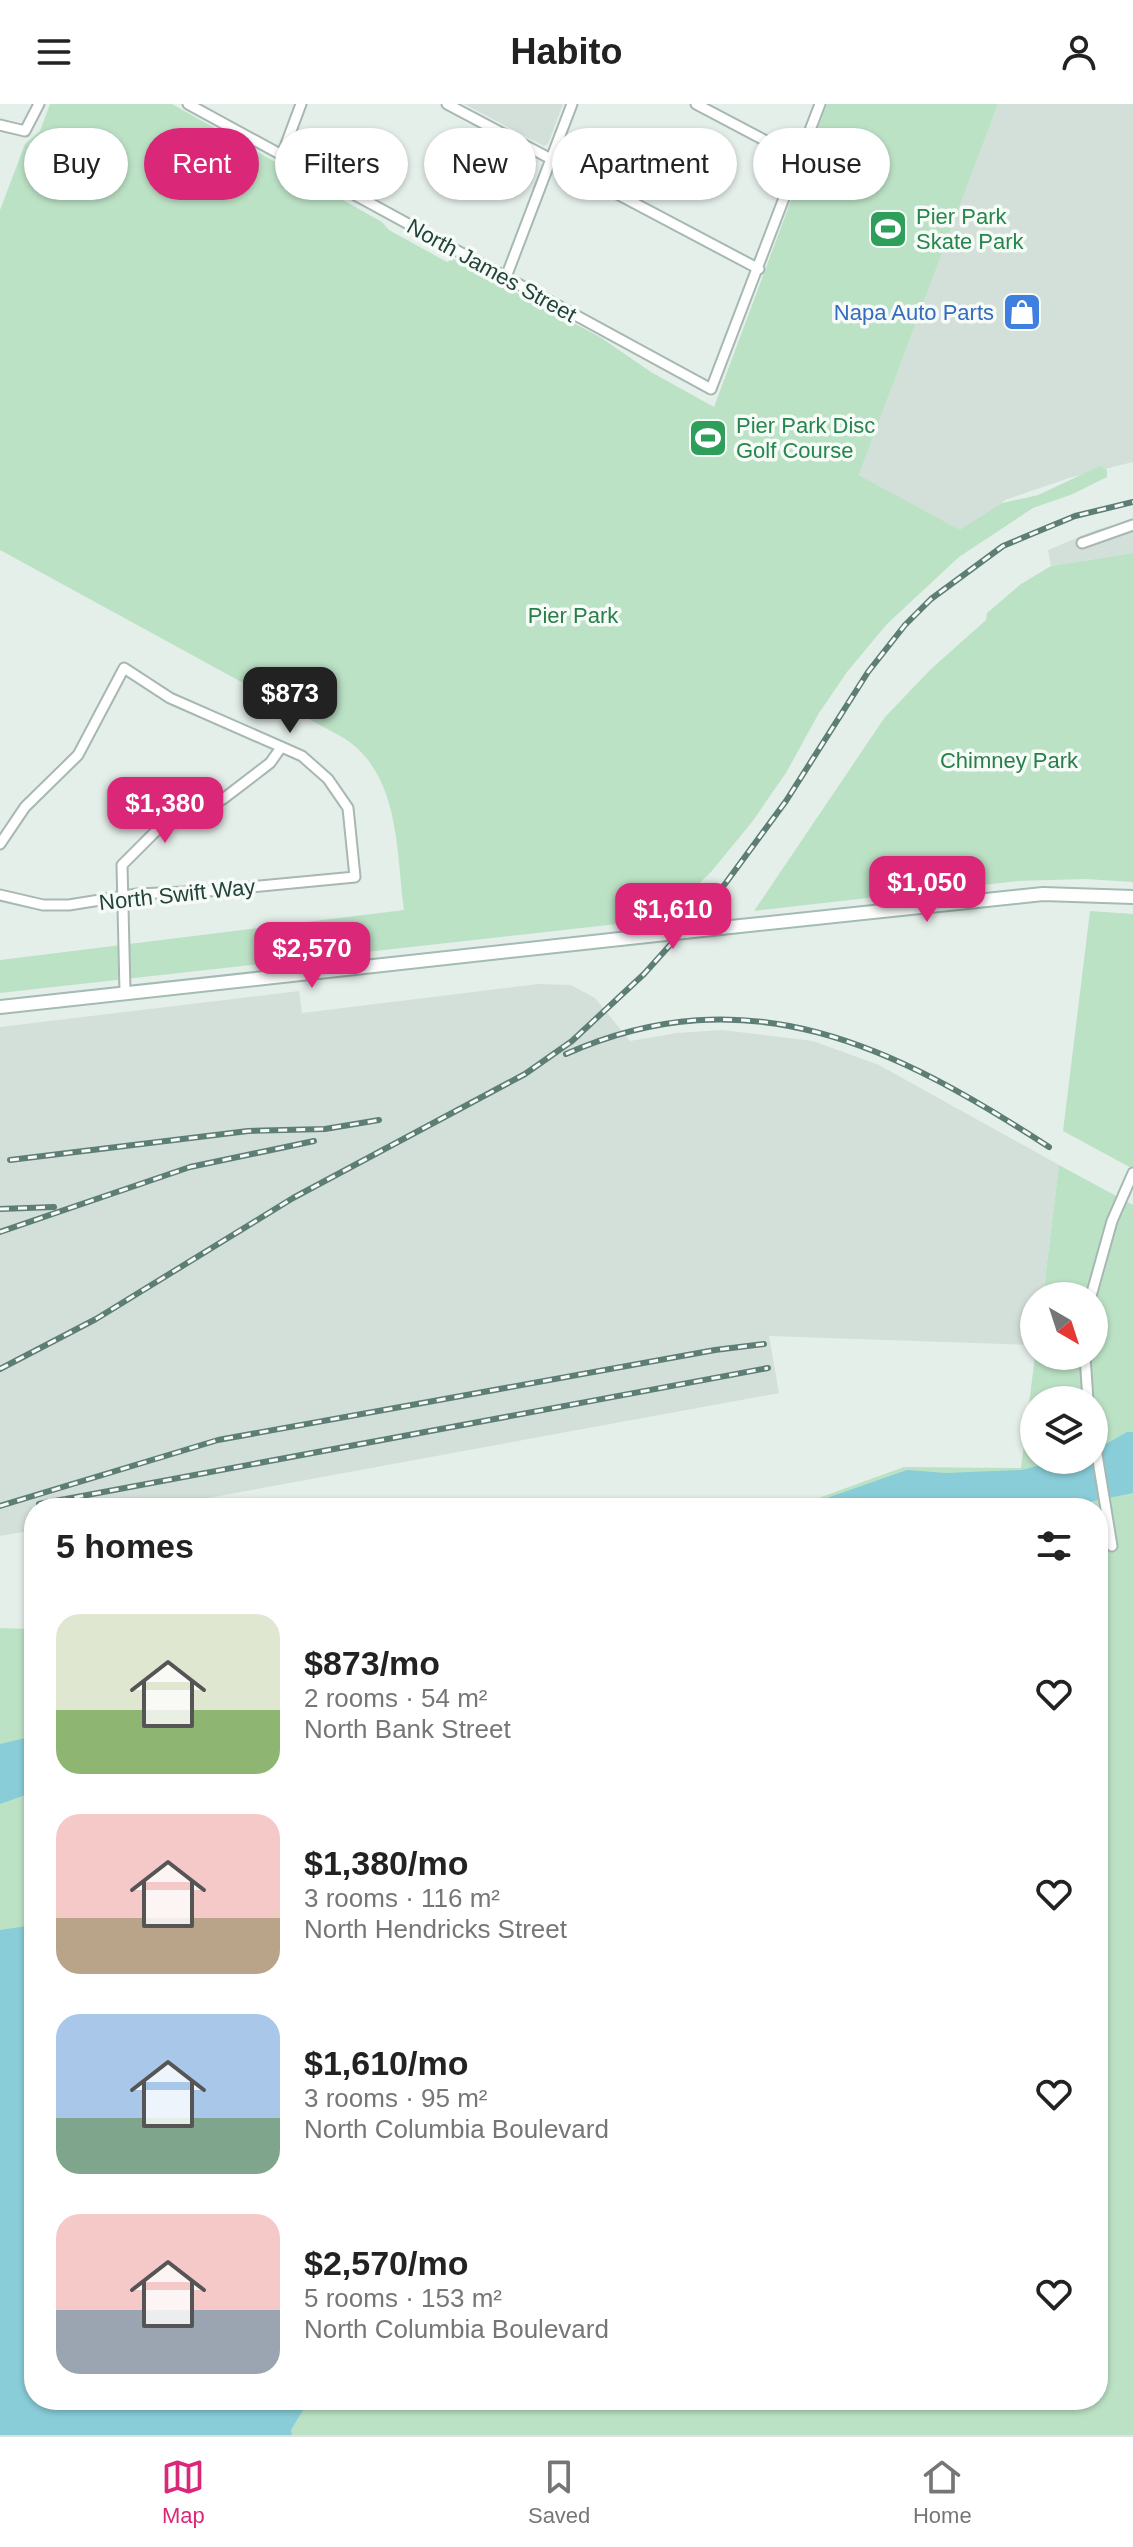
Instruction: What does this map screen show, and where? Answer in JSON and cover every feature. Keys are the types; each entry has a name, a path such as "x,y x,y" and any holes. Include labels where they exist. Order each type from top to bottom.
{"main road":[{"path":"0,1007 1043,894 1133,897"}],"street":[{"path":"0,125 25,131 39,104"},
{"name":"North James Street","path":"188,104 275,151"},
{"path":"292,128 301,104"},
{"path":"447,104 552,159 506,277"},
{"path":"563,128 572,104"},
{"path":"696,104 753,134"},
{"path":"811,128 820,104"},
{"name":"North James Street","path":"365,200 711,389 759,269"},
{"path":"629,200 759,269 785,200"},
{"path":"1082,543 1133,525"},
{"path":"0,844 25,807 78,755 124,668 170,698 280,749 270,763 223,799 162,827 126,858 121,870 125,992"},
{"name":"North Swift Way","path":"0,895 43,905 93,903 122,896 355,877 346,804 308,760 280,749"},
{"path":"1095,1282 1112,1221 1133,1173"},
{"path":"1100,1474 1104,1498"},
{"path":"1108,1522 1112,1546"}],"shaded area":[{"path":"464,104 563,104 548,144 544,146 536,142 536,128 510,128"},
{"path":"998,104 1133,104 1133,462 1069,478 1005,500 968,535 859,475"},
{"path":"1133,520 1133,553 1051,566 1048,550 1096,530"},
{"path":"538,984 571,985 595,998 630,1041 722,1030 813,1041 879,1065 1059,1165 1045,1282 1020,1282 1020,1345 769,1336 779,1393 208,1498 24,1498 24,1532 0,1536 0,1027 299,991 302,1013"}],"green space":[{"name":"Pier Park","path":"50,104 172,104 215,128 144,128 144,200 259,200 259,153 275,162 275,200 343,200 447,262 453,259 600,337 651,372 714,407 791,200 890,200 890,128 818,128 827,104 998,104 859,475 960,530 1002,503 1038,495 1100,466 1107,470 1107,477 1073,494 1033,508 959,557 887,624 847,672 819,713 786,773 752,822 711,872 662,919 0,993 0,960 404,910 392,814 375,770 361,752 342,737 0,550 0,210 24,147 24,200 128,200 128,128 41,128"},
{"name":"Chimney Park","path":"1133,553 1133,882 1085,879 1018,881 754,911 885,717 931,669 986,620 987,613 1021,584 1051,566"},
{"path":"1090,911 1133,914 1133,1169 1063,1131"},
{"path":"1059,1165 1133,1205 1133,2435 0,2435 0,1628 24,1629 24,2410 1108,2410 1108,1498 819,1498 904,1467 1020,1468 1020,1474 1108,1474 1108,1386 1031,1386 1033,1370 1108,1370 1108,1282 1045,1282"}],"water":[{"path":"1127,1432 1133,1432 1133,1493 1108,1498 827,1498 907,1470 946,1473 1020,1470 1020,1474 1108,1474 1108,1443"},
{"path":"24,1738 24,1796 0,1804 0,1744"},
{"path":"24,1926 24,2410 303,2410 291,2430 292,2435 0,2435 0,1930"}],"railway":[{"path":"0,1369 96,1319 293,1198 525,1074 572,1041 644,974 725,884 786,801 868,672 905,625 931,599 1003,546 1075,516 1133,502"},
{"path":"566,1054 633,1031 697,1020 759,1021 818,1033 877,1052 992,1111 1049,1147"},
{"path":"10,1160 248,1131 325,1129 379,1120"},
{"path":"0,1232 190,1167 314,1141"},
{"path":"0,1209 54,1207"},
{"path":"26,1498 218,1440 715,1350 764,1344"},
{"path":"71,1498 768,1368"},
{"path":"0,1506 24,1499"}],"place":[{"name":"Pier Park Skate Park","path":"888,229"},
{"name":"Napa Auto Parts","path":"1022,312"},
{"name":"Pier Park Disc Golf Course","path":"708,438"}]}
